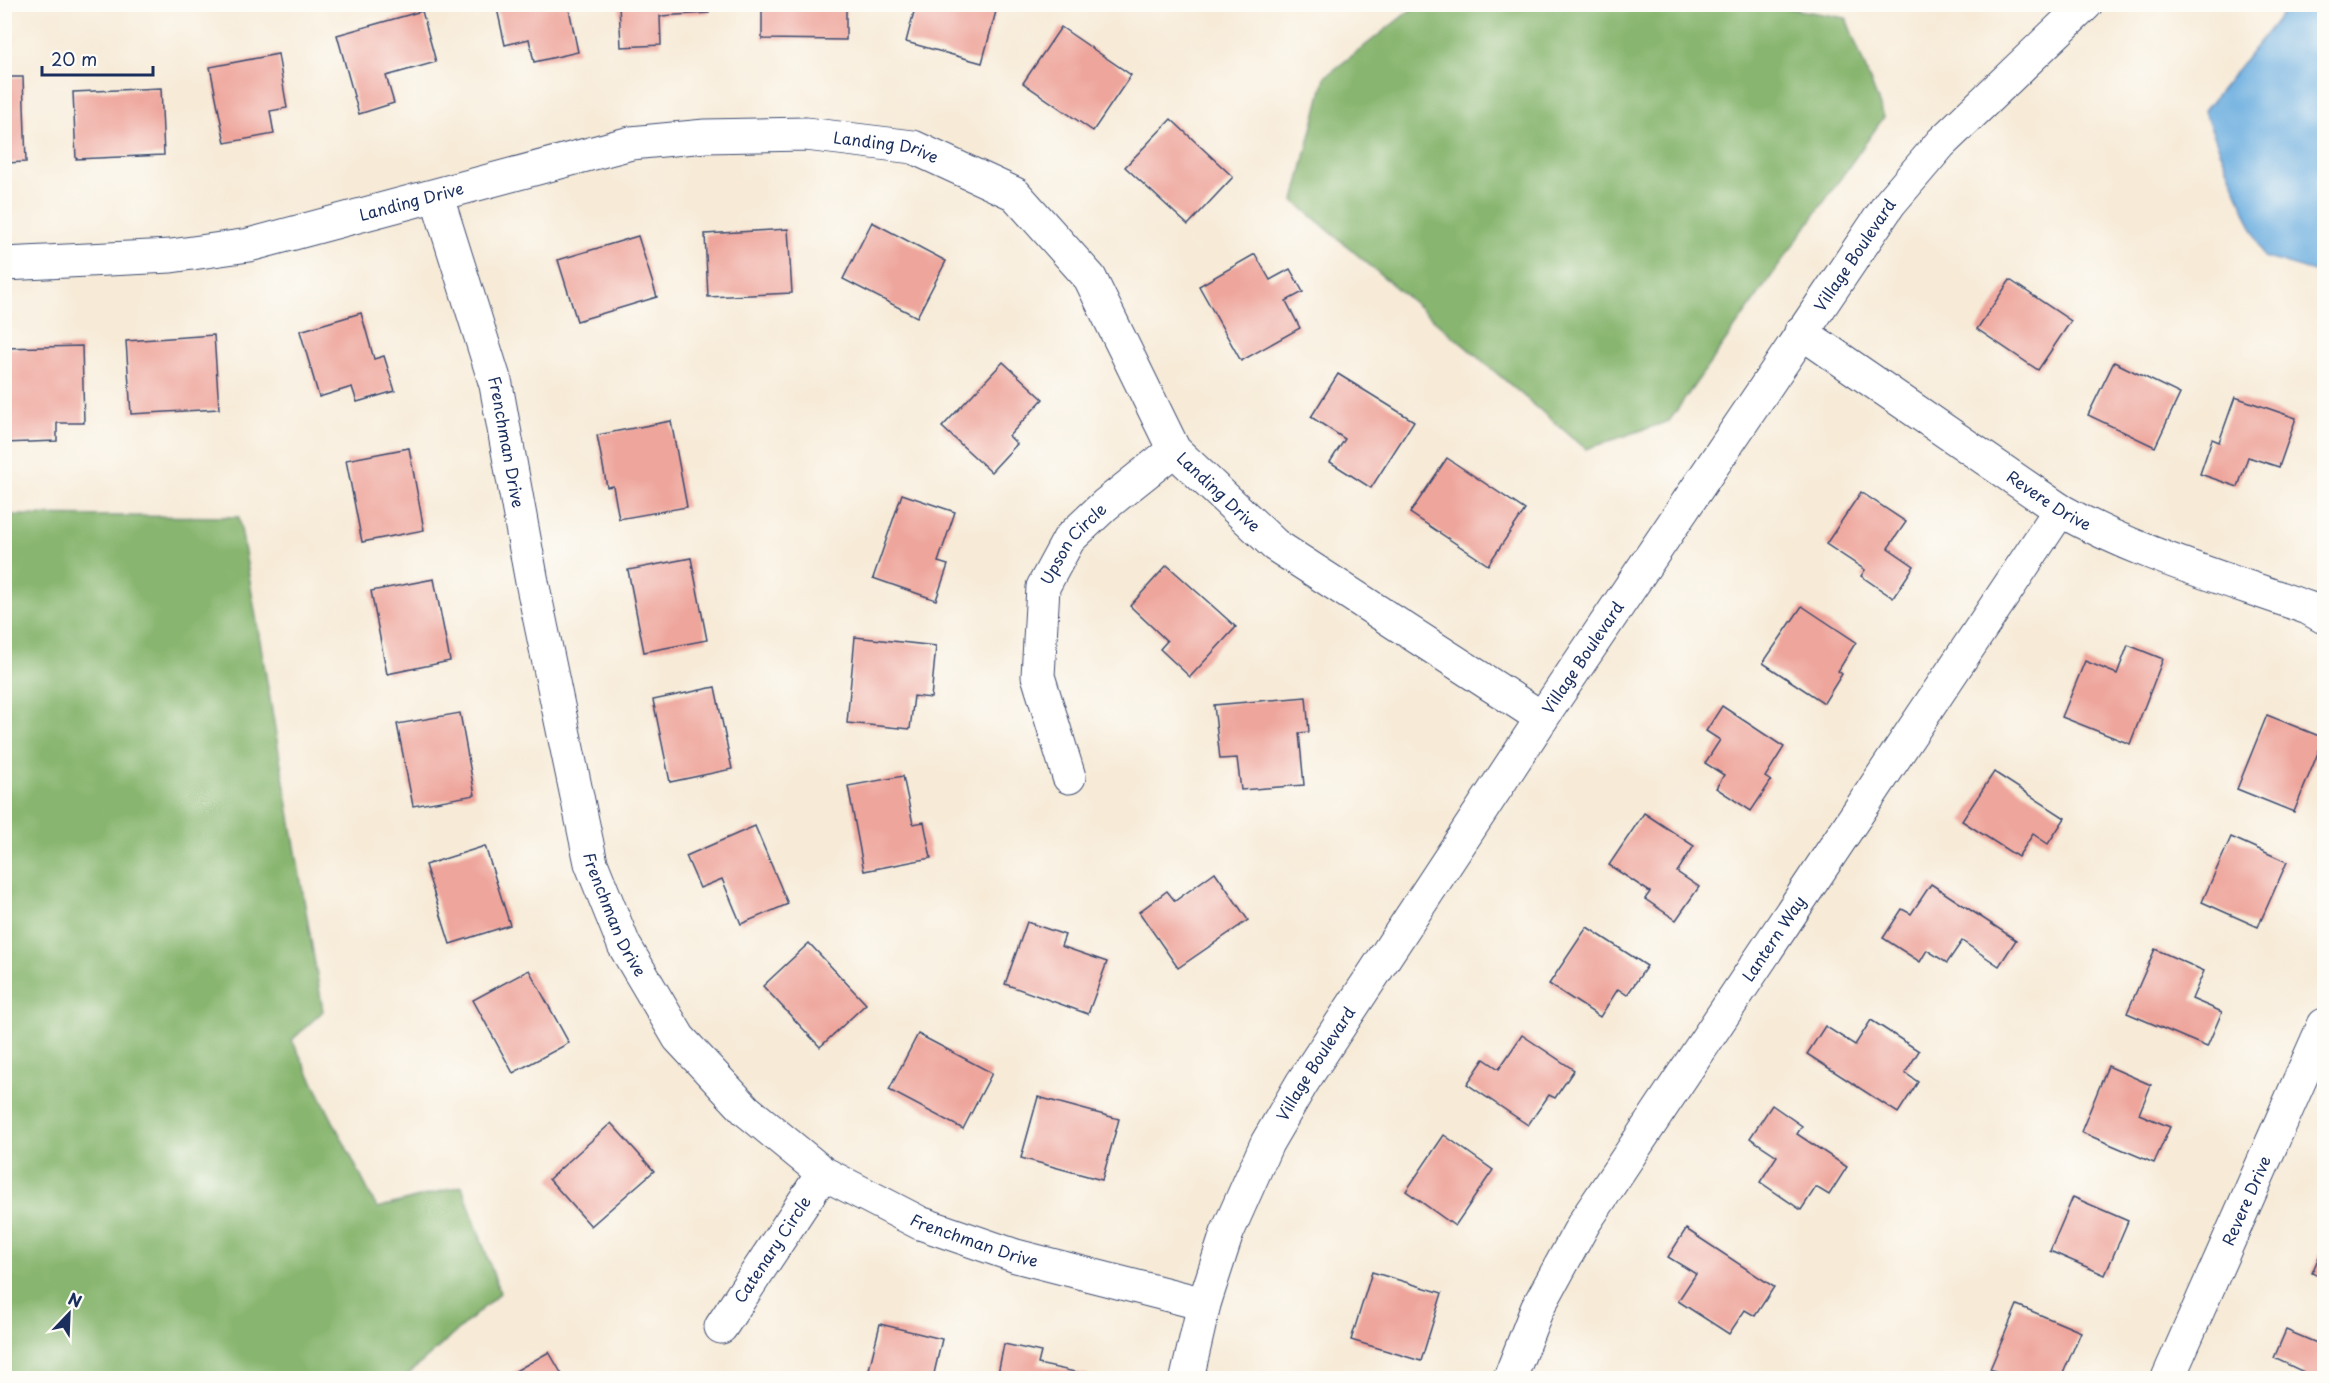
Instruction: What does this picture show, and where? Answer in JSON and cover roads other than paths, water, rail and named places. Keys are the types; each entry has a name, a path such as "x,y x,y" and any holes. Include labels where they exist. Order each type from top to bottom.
{"street":[{"name":"Village Boulevard","path":"1187,1378 1204,1304 1227,1233 1267,1143 1323,1050 1542,718 1890,203 1921,164 2086,4"},
{"name":"Landing Drive","path":"4,264 171,256 249,245 437,197 631,143 705,136 806,134 913,147 1015,194 1090,279 1174,450 1275,545 1542,718"},
{"name":"Frenchman Drive","path":"437,197 496,385 532,582 591,863 624,945 679,1038 746,1110 823,1173 920,1222 1005,1252 1204,1304"},
{"name":"Revere Drive","path":"1802,332 2060,510 2093,529 2151,555 2325,616"},
{"name":"Upson Circle","path":"1069,777 1038,676 1043,587 1068,539 1105,505 1174,450"},
{"name":"Lantern Way","path":"1510,1378 1546,1290 1584,1223 2060,510"},
{"name":"Revere Drive","path":"2168,1378 2325,1025"},
{"name":"Catenary Circle","path":"721,1327 823,1173"}],"water":[{"path":"2289,5 2324,5 2324,275 2264,257 2204,111"}]}
